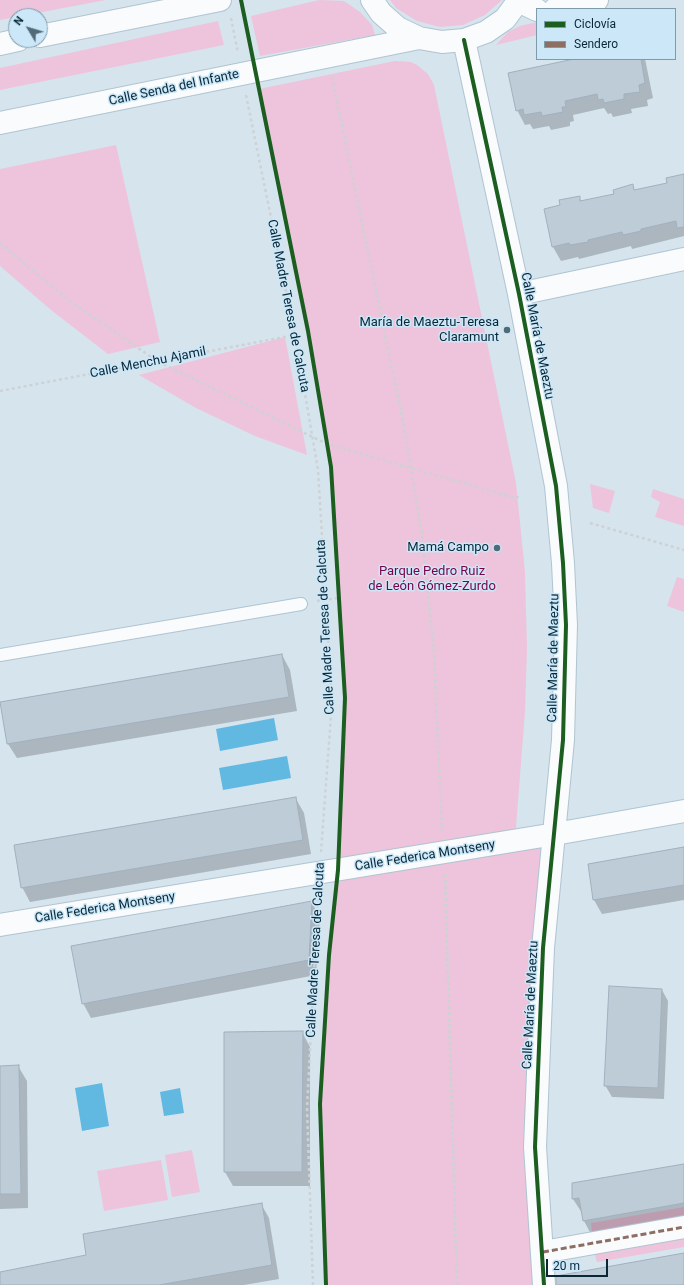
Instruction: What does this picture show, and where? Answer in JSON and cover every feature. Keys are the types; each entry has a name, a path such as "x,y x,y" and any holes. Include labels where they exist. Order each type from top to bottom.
{"street":[{"path":"372,0 381,13 398,28 419,38 442,42 464,40 486,32 525,4"},
{"path":"559,8 597,0"},
{"path":"48,35 225,7"},
{"name":"Calle Senda del Infante","path":"0,123 419,38"},
{"name":"Calle María de Maeztu","path":"464,40 519,294 556,486 563,563 566,625 562,740 555,834 543,948 535,1147 544,1285"},
{"path":"519,294 684,260"},
{"name":"Calle Federica Montseny","path":"0,925 555,834 684,811"},
{"path":"543,1252 684,1227"}],"lane":[{"path":"0,655 301,604"}],"path":[{"path":"327,56 365,234 411,466 422,534 434,652 446,906 456,1285"},
{"path":"0,243 66,299 157,361 327,444 411,466 512,497 522,497"},
{"path":"326,436 328,451"},
{"path":"590,523 684,550"},
{"path":"338,590 340,606"},
{"path":"301,604 339,598"}],"green space":[{"path":"0,0 106,0 48,11 48,8 8,8 8,18 0,20"},
{"path":"319,0 344,1 360,12 372,25 375,35 260,56 251,16"},
{"path":"390,0 502,0 485,15 463,25 440,27 417,21 396,8"},
{"path":"218,21 224,45 0,90 0,68"},
{"path":"536,22 536,35 496,45 508,32 520,26"},
{"name":"Parque Pedro Ruiz de León Gómez-Zurdo","path":"395,61 411,62 417,65 428,74 434,85 516,483 525,572 527,648 525,711 515,840 555,834 543,948 543,1285 326,1285 320,1104 329,955 338,870 345,698 331,467 308,331 259,89"},
{"path":"116,145 160,342 108,354 51,310 0,266 0,169"},
{"path":"285,337 307,455 255,436 196,408 139,375"},
{"path":"590,484 615,491 609,513 593,508"},
{"path":"653,489 684,499 684,526 655,517 660,502 651,497"},
{"path":"677,577 684,579 684,612 667,606"},
{"path":"192,1150 200,1192 172,1197 165,1155"},
{"path":"161,1160 168,1200 104,1211 97,1171"},
{"path":"684,1207 684,1217 592,1233 591,1223"},
{"path":"684,1236 684,1247 597,1262 594,1252"}],"water":[{"path":"274,718 278,740 220,751 216,729"},
{"path":"287,756 291,778 223,790 219,768"},
{"path":"102,1083 109,1126 82,1131 75,1088"},
{"path":"180,1088 184,1113 164,1116 160,1092"}],"building":[{"path":"569,60 641,60 645,83 639,85 640,92 624,94 624,99 604,103 603,99 598,100 597,94 565,101 566,107 562,107 563,112 542,116 541,112 524,115 523,109 516,111 508,73"},
{"path":"684,174 684,227 677,228 676,221 641,229 641,231 623,235 622,232 588,240 588,242 570,245 569,243 552,247 544,209 560,205 559,200 580,196 580,201 614,194 613,190 633,184 634,190 667,183 666,178"},
{"path":"282,654 289,697 7,744 0,702"},
{"path":"296,797 303,840 21,888 14,845"},
{"path":"684,847 684,885 593,900 588,864"},
{"path":"312,901 309,960 82,1004 71,946"},
{"path":"609,986 662,989 658,1088 604,1086"},
{"path":"303,1031 302,1172 224,1172 224,1032"},
{"path":"19,1065 21,1194 0,1194 0,1066"},
{"path":"684,1164 684,1203 583,1221 579,1198 572,1199 572,1183"},
{"path":"262,1203 272,1265 159,1285 0,1285 0,1272 86,1255 83,1234"},
{"path":"684,1253 684,1285 556,1285 556,1276"}],"marked path":[{"path":"543,1252 684,1227"}],"cycle path":[{"name":"Calle Madre Teresa de Calcuta","path":"241,0 308,331 331,467 345,698 338,870 329,955 320,1104 326,1285"},
{"path":"464,40 519,294 556,486 563,563 566,625 563,740 543,948 535,1147 544,1285"}],"place":[{"name":"María de Maeztu-Teresa Claramunt","path":"507,330"},
{"name":"Mamá Campo","path":"497,548"}]}
